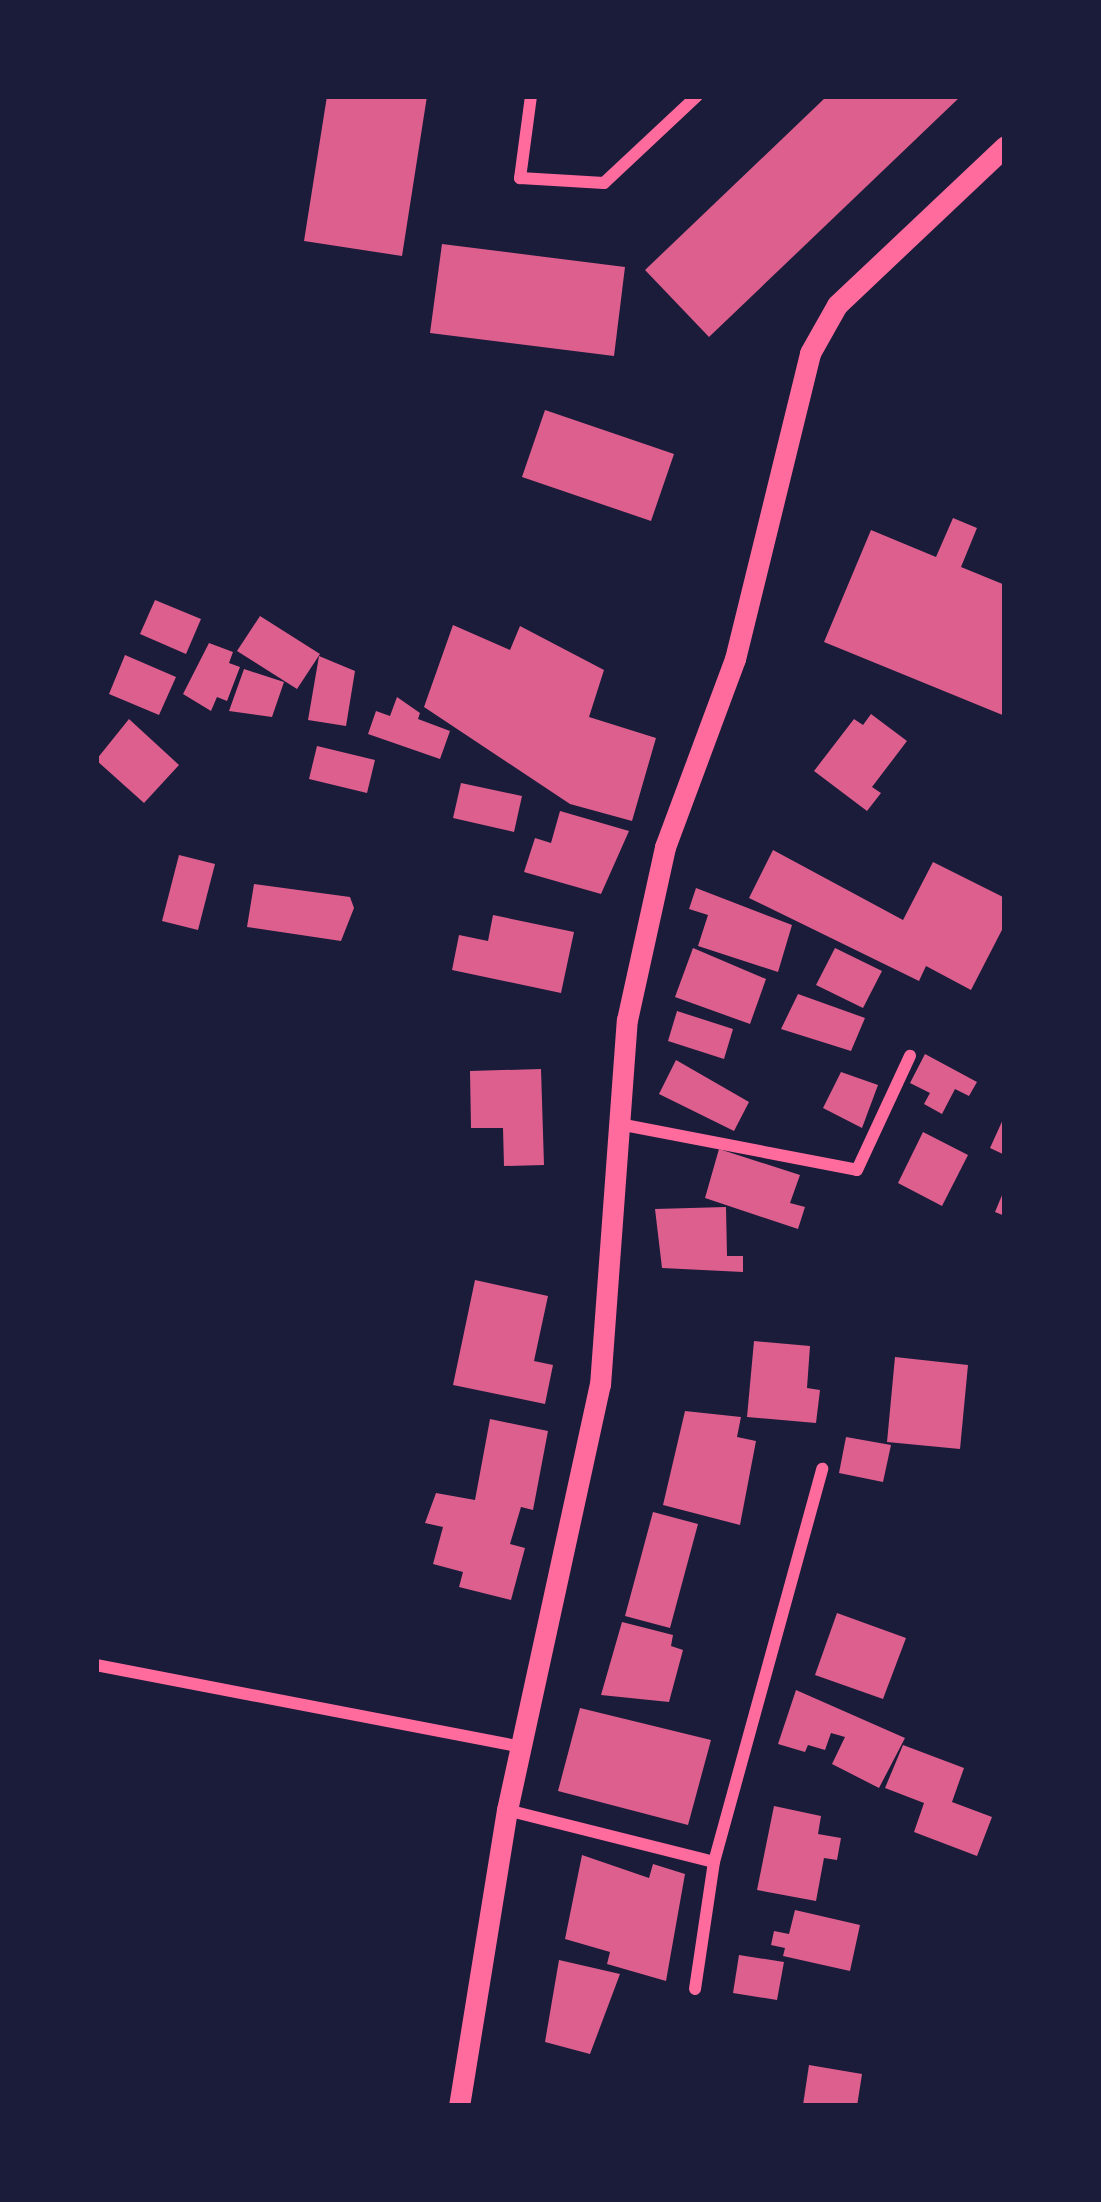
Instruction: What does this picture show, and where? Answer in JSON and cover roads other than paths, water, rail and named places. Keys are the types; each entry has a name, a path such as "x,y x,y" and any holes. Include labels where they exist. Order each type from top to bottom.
{"street":[{"path":"531,96 520,178 604,183 697,96"},
{"path":"459,2106 507,1810 600,1385 627,1020 650,905 736,659 810,353 837,305 1005,146"},
{"path":"619,1124 857,1170 910,1056"},
{"path":"695,1989 714,1862 822,1469"},
{"path":"96,1665 520,1747"},
{"path":"507,1810 714,1862"}]}
